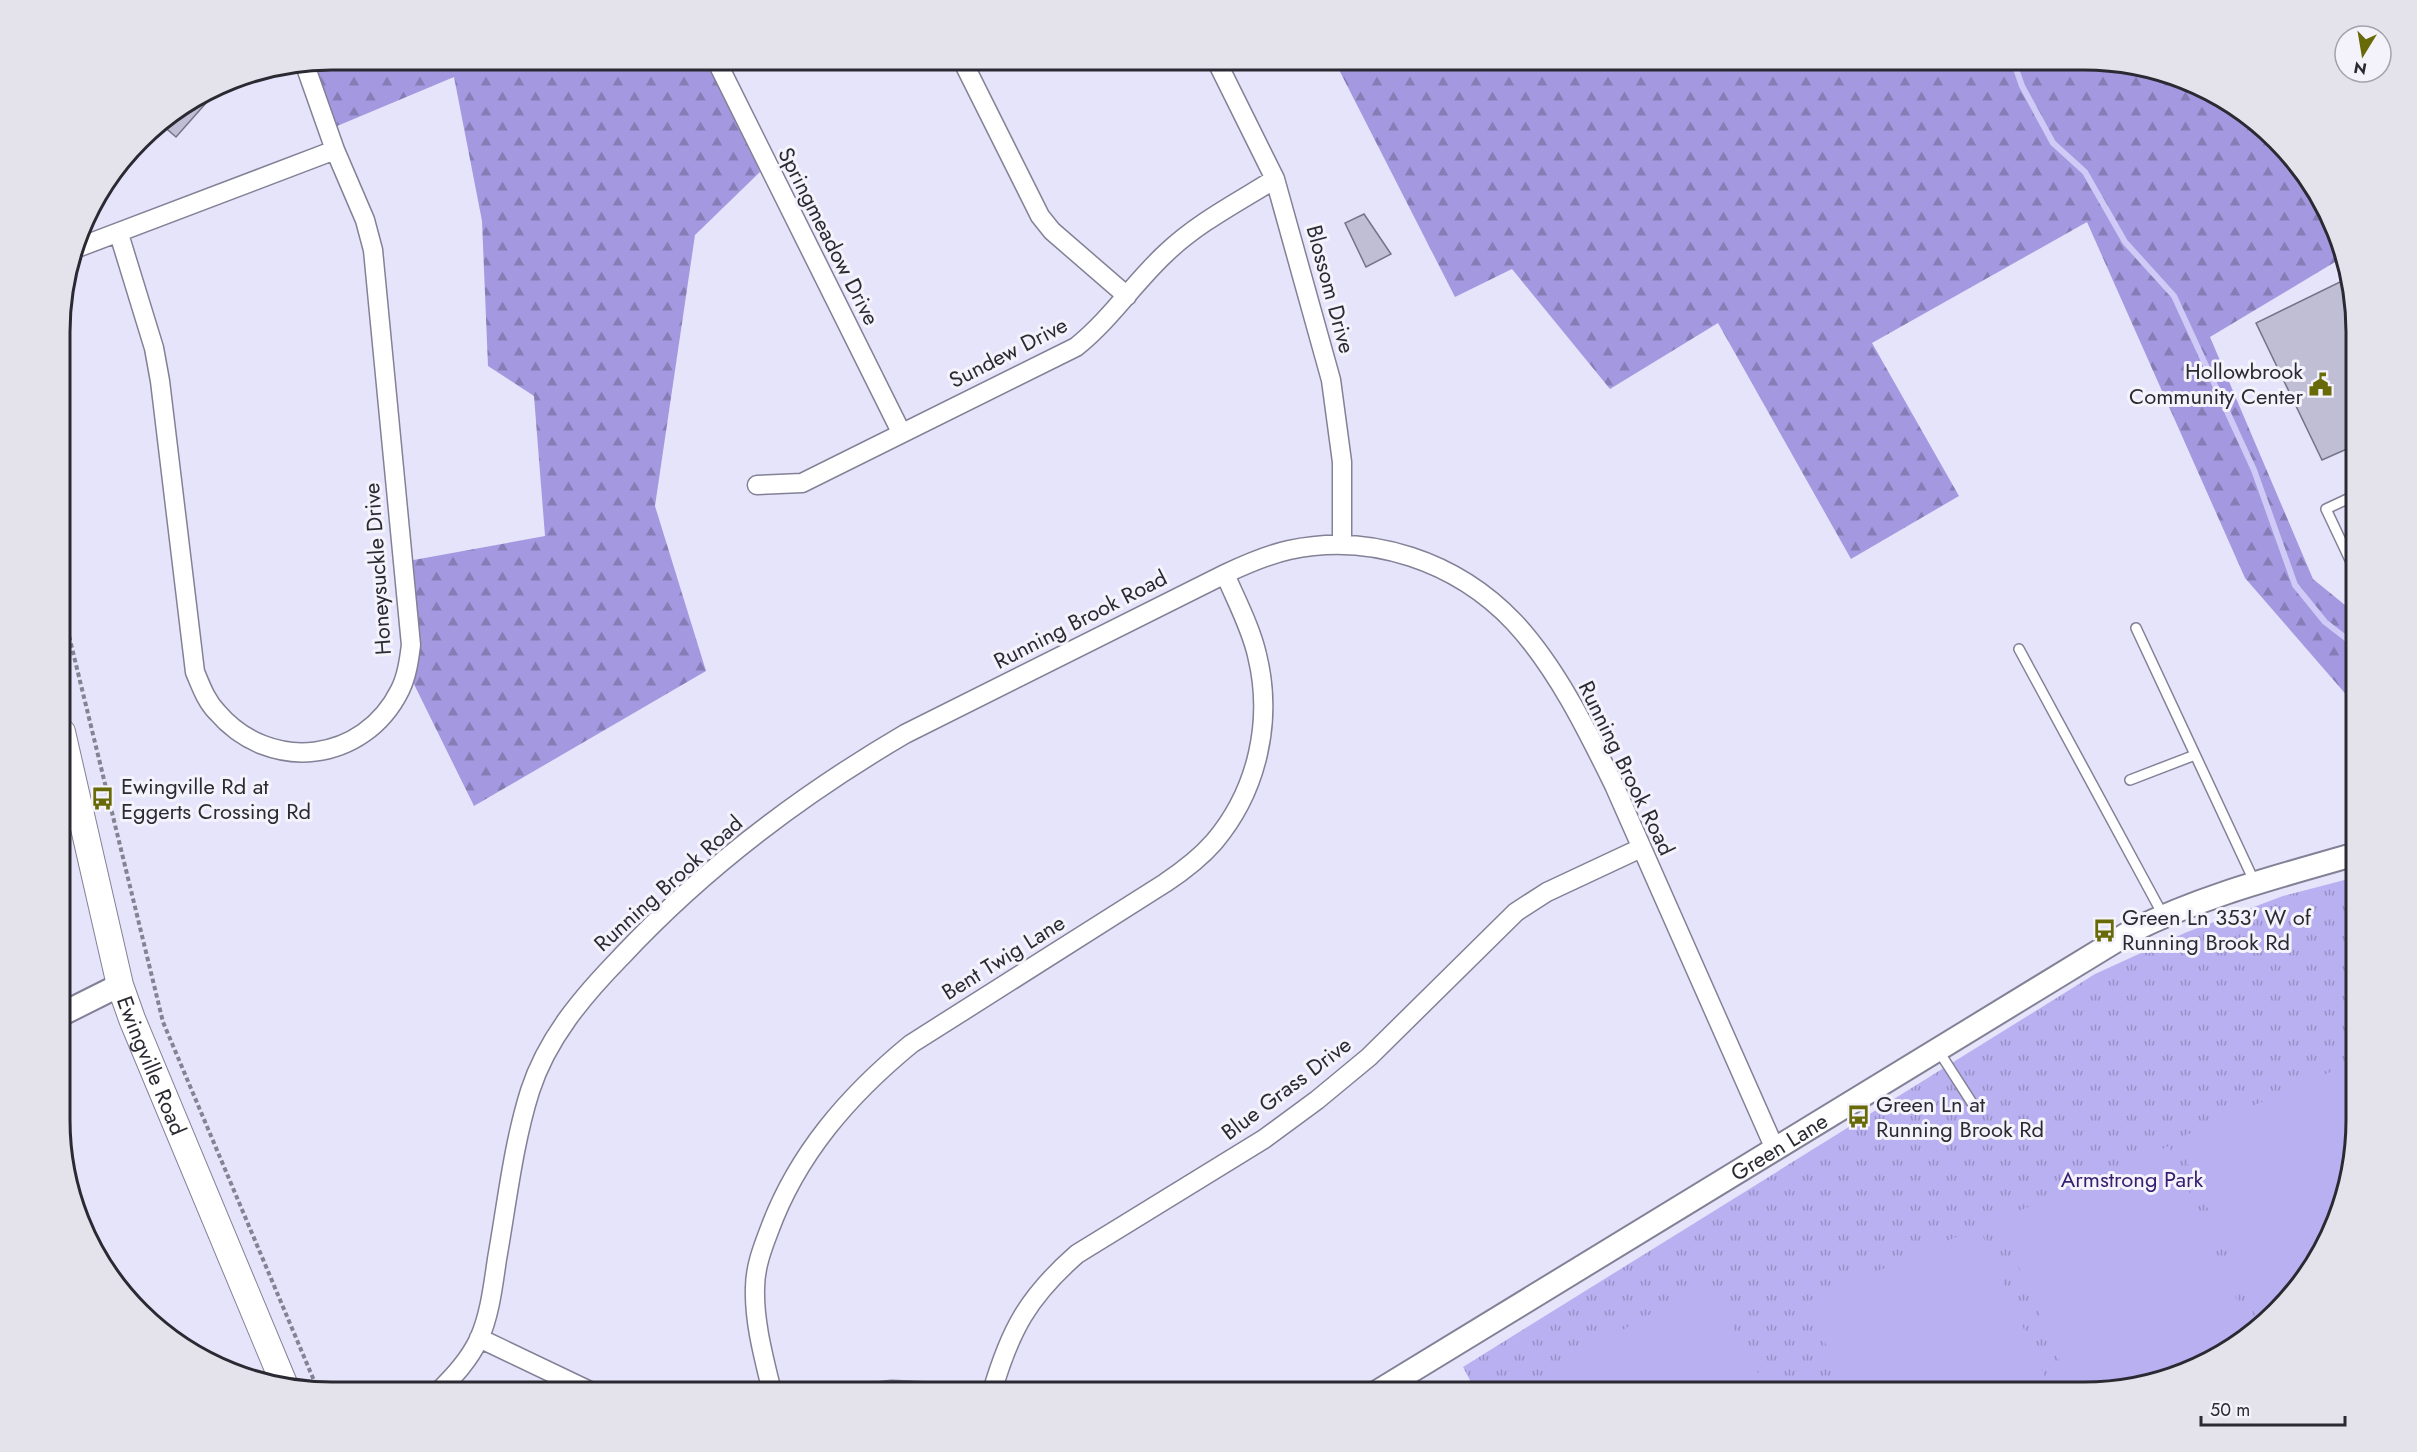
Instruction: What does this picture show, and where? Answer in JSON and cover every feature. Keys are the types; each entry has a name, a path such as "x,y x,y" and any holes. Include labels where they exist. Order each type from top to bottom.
{"main road":[{"name":"Ewingville Road","path":"70,767 120,985 132,1019 281,1376"}],"street":[{"name":"Springmeadow Drive","path":"721,70 901,432"},
{"path":"967,70 1040,216 1052,231 1127,296"},
{"name":"Blossom Drive","path":"1221,70 1275,179 1331,380 1342,462 1342,545"},
{"name":"Honeysuckle Drive","path":"119,234 154,348 195,672 215,711 247,738 267,748 292,752 313,752 335,747 365,731 390,707 401,688 408,666 411,645 373,250 365,220 335,150 307,72"},
{"path":"85,245 335,150"},
{"name":"Sundew Drive","path":"757,485 802,483 1076,347 1095,332 1163,255 1185,236 1275,179"},
{"name":"Running Brook Road","path":"448,1382 456,1374 479,1338 487,1317 521,1123 531,1088 545,1054 567,1019 590,989 635,941 683,895 751,838 822,786 878,750 1225,574 1258,559 1290,550 1342,545 1372,547 1431,563 1461,578 1515,623 1564,691 1590,738 1774,1149"},
{"name":"Bent Twig Lane","path":"770,1382 755,1314 754,1286 760,1255 792,1178 820,1136 862,1086 911,1044 1183,870 1214,842 1235,812 1250,784 1259,753 1264,721 1263,685 1257,653 1225,574"},
{"name":"Blue Grass Drive","path":"995,1382 1012,1333 1030,1303 1051,1276 1077,1254 1264,1140 1317,1100 1369,1057 1516,912 1546,892 1641,848"},
{"name":"Green Lane","path":"1393,1382 2132,931 2163,915 2255,883 2346,857"},
{"path":"70,1010 120,985"},
{"path":"479,1338 571,1382"}],"lane":[{"path":"2346,500 2326,509 2346,551"},
{"path":"2136,628 2255,883"},
{"path":"2019,649 2163,915"},
{"path":"2130,780 2195,755"},
{"path":"1938,1050 1974,1106"}],"path":[{"path":"70,640 163,1022 314,1381"}],"green space":[{"path":"718,70 760,172 695,235 655,506 706,671 474,806 408,672 408,561 545,536 534,396 488,366 482,221 454,77 330,129 309,72"},
{"path":"1339,70 2084,70 2152,79 2185,90 2230,115 2270,147 2292,173 2311,202 2327,232 2337,261 2210,337 2313,579 2346,606 2346,694 2245,578 2087,222 1872,343 1959,496 1851,559 1718,323 1610,389 1512,269 1455,297"},
{"name":"Armstrong Park","path":"2346,880 2346,1136 2344,1154 2338,1187 2327,1220 2302,1265 2270,1305 2244,1327 2215,1346 2185,1362 2152,1373 2084,1382 1471,1382 1463,1367 2095,974 2187,932 2283,896"},
{"path":"2346,1065 2346,1136 2333,1204 2327,1220 2302,1265 2270,1305 2256,1317 2177,1139"},
{"path":"2169,1146 2247,1324 2215,1346 2169,1368 2119,1379 2069,1382 1998,1220"},
{"path":"1979,1227 2047,1382 1843,1382 1807,1302"},
{"path":"1707,1282 1763,1382 1531,1382"}],"building":[{"path":"205,105 176,137 168,130"},
{"path":"1364,214 1391,254 1366,267 1345,223"},
{"name":"Hollowbrook Community Center","path":"2341,281 2346,316 2346,449 2322,460 2256,323"}],"waterway":[{"path":"2016,70 2022,86 2053,143 2085,172 2125,242 2174,296 2254,470 2295,585 2325,622 2346,638"}],"place":[{"name":"Hollowbrook Community Center","path":"2321,384"},
{"name":"Ewingville Rd at Eggerts Crossing Rd","path":"103,799"},
{"name":"Green Ln 353' W of Running Brook Rd","path":"2104,930"},
{"name":"Green Ln at Running Brook Rd","path":"1858,1117"}]}
